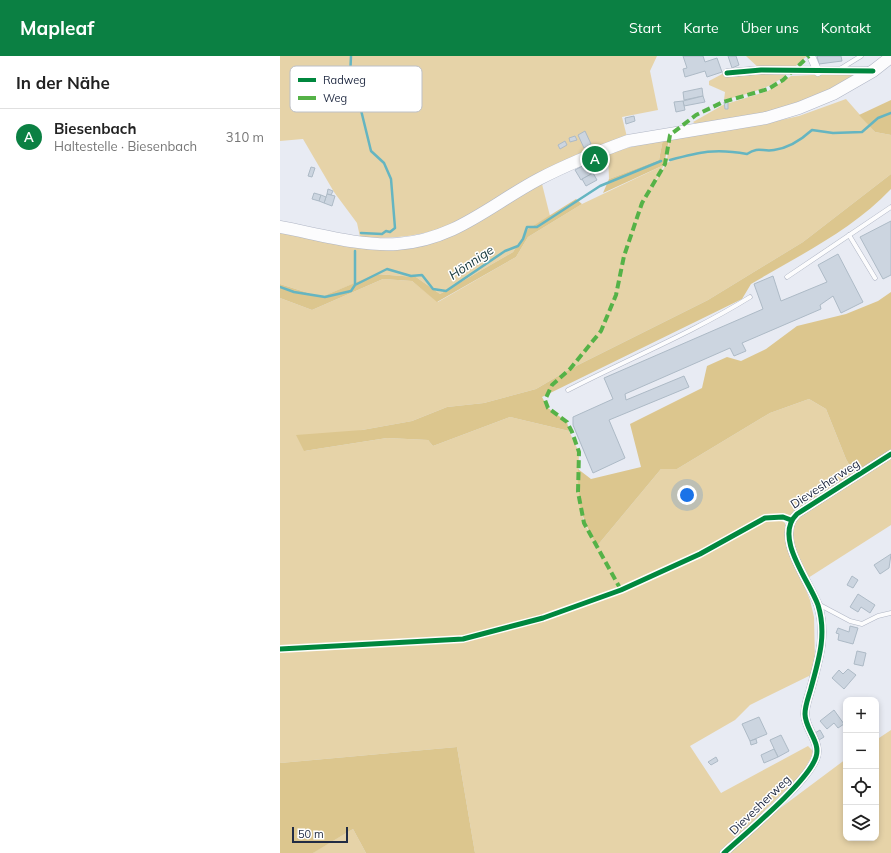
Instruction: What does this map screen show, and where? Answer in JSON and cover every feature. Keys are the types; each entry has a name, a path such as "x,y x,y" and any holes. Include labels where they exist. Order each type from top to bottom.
{"main road":[{"path":"280,227 355,241 376,243 397,244 428,239 461,227 538,180 607,149 628,141 673,132 766,118 799,108 833,94 873,71 891,57"}],"street":[{"path":"811,56 818,72"},
{"path":"727,73 761,70 818,72 873,71"},
{"name":"Dievesherweg","path":"724,853 768,813 799,782 811,767 816,757 818,748 807,726 805,715 822,641 823,628 818,604 790,545 788,528 790,520 891,454"}],"lane":[{"path":"836,71 861,56"},
{"path":"787,277 849,234 891,208"},
{"path":"849,234 875,278"},
{"path":"568,390 632,357 713,320 750,297"},
{"path":"818,604 850,621 862,624 878,616 891,613"}],"shaded area":[{"path":"280,56 657,56 650,71 658,110 622,117 627,137 583,153 550,168 529,179 469,216 422,234 386,238 360,237 357,223 334,192 303,139 280,141"},
{"path":"746,56 807,56 791,70 760,69"},
{"path":"726,72 789,72 782,78 766,87 724,100 725,92 709,85 709,81"},
{"path":"857,73 860,75 798,104 763,114 697,125 693,122 723,105 768,91 791,76"},
{"path":"846,99 875,132 891,135 891,174 803,242 708,300 570,369 536,389 484,403 447,407 412,421 362,430 304,451 387,438 428,440 433,446 510,417 569,431 579,452 578,492 584,523 597,546 661,469 677,469 770,413 809,399 826,409 846,459 855,475 791,520 783,517 765,518 700,554 655,575 700,555 766,520 779,519 785,523 788,546 810,600 814,617 815,662 813,674 750,705 735,720 690,746 721,793 808,746 814,752 802,774 721,853 475,853 457,747 280,763 280,298 312,310 383,279 412,281 438,302 516,257 528,237 582,204 664,165 651,189 667,163 678,157 667,161 669,139 759,125 799,116","holes":["582,604 571,610 535,622 465,639 543,618"]},
{"path":"891,100 891,135 875,132 859,115"},
{"path":"663,139 659,160 609,179 608,153"},
{"path":"663,139 669,139 664,165 603,193 609,179 659,160"},
{"path":"891,174 891,189 876,204 825,241 751,284 742,299 542,397 548,408 567,422 569,431 510,417 433,446 428,440 387,438 304,451 296,435 362,430 412,421 447,407 484,403 536,389 570,369 708,300 803,242"},
{"path":"542,184 550,216 528,229 513,252 440,294 416,277 377,274 321,297 280,284 280,232 395,249"},
{"path":"576,199 582,204 528,237 516,257 437,302 412,281 383,279 312,310 280,298 280,284 321,297 376,274 416,277 440,294 513,252 528,229"},
{"path":"891,292 891,452 855,475 846,459 826,409 809,399 770,413 677,469 661,469 597,546 583,517 581,509 578,491 578,469 591,479 641,467 630,424 702,388 707,366 727,357 741,361 766,349 797,326 846,314 878,301"},
{"path":"891,457 891,525 808,578 796,556 792,540 792,532 798,517"},
{"path":"891,730 891,853 730,853 771,815 843,761 843,841 879,841 879,738"},
{"path":"457,747 475,853 366,853 353,829 313,853 280,853 280,763"},
{"path":"353,829 366,853 313,853 314,852"}],"building":[{"path":"683,56 703,56 705,62 717,58 722,72 707,77 705,71 685,77 683,69 687,68"},
{"path":"728,56 736,56 739,65 732,68"},
{"path":"817,56 841,56 842,61 819,64"},
{"path":"702,88 703,96 684,100 683,92"},
{"path":"703,96 705,102 684,106 683,101"},
{"path":"683,101 685,110 676,112 674,102"},
{"path":"724,102 728,102 728,109 725,109"},
{"path":"634,116 635,121 626,124 625,118"},
{"path":"585,131 591,144 584,148 578,135"},
{"path":"575,136 577,140 570,142 569,138"},
{"path":"565,141 567,145 560,149 558,145"},
{"path":"588,163 593,173 581,180 575,170"},
{"path":"311,167 315,168 312,177 308,176"},
{"path":"593,173 597,180 586,186 582,179"},
{"path":"328,189 333,191 331,195 327,194"},
{"path":"314,193 321,195 319,201 312,199"},
{"path":"327,194 335,196 332,206 324,203"},
{"path":"321,195 326,197 324,203 319,201"},
{"path":"891,221 891,275 883,279 860,237"},
{"path":"838,254 863,302 841,313 833,296 820,305 821,309 742,343 746,351 734,356 730,348 625,394 626,400 684,376 689,387 609,420 625,458 593,473 573,425 573,417 613,399 604,378 763,309 754,284 773,276 781,301 827,282 818,265"},
{"path":"891,554 889,568 880,574 874,565"},
{"path":"852,576 858,580 853,588 847,585"},
{"path":"858,594 875,605 870,613 861,607 858,612 850,607"},
{"path":"850,626 858,628 853,644 838,640 839,634 836,633 838,628 849,632"},
{"path":"857,651 866,653 863,666 854,664"},
{"path":"848,669 856,675 844,689 832,678 839,670 843,674"},
{"path":"834,710 843,725 838,728 834,723 827,729 820,721"},
{"path":"759,717 767,734 750,741 742,724"},
{"path":"820,730 824,737 819,740 815,733"},
{"path":"781,735 789,751 778,757 770,740"},
{"path":"756,739 757,743 751,745 750,741"},
{"path":"774,749 778,757 764,763 761,755"},
{"path":"716,757 718,761 711,765 708,762"}],"waterway":[{"path":"351,56 351,66"},
{"path":"361,112 371,151 384,163 391,179 395,228 390,232 386,231 382,234 361,233"},
{"name":"Hönnige","path":"670,160 716,151 747,154 755,150 779,149 794,143 812,130 833,133 862,132 878,118 891,113"},
{"name":"Hönnige","path":"280,287 294,292 325,297 351,291 355,285 387,269 411,276 422,275 433,289 446,291 505,251 518,246 523,239 527,227 537,227 600,186 661,161"},
{"path":"355,251 355,284"}],"marked path":[{"path":"621,590 584,523 578,492 579,452 572,432 567,422 548,408 545,400 552,385 570,369 601,331 616,295 624,256 642,203 665,164 670,135 696,115 723,102 768,89 783,80 809,56"}],"cycle path":[{"path":"727,73 761,70 873,71"},
{"path":"724,853 789,793 811,767 816,757 817,751 815,741 807,725 805,714 806,704 821,646 821,616 814,595 795,559 789,534 791,523 797,514 891,454"},
{"path":"280,649 463,639 543,618 621,590 700,554 765,518 783,517 791,520"}],"place":[{"name":"Biesenbach","path":"595,159"}]}
